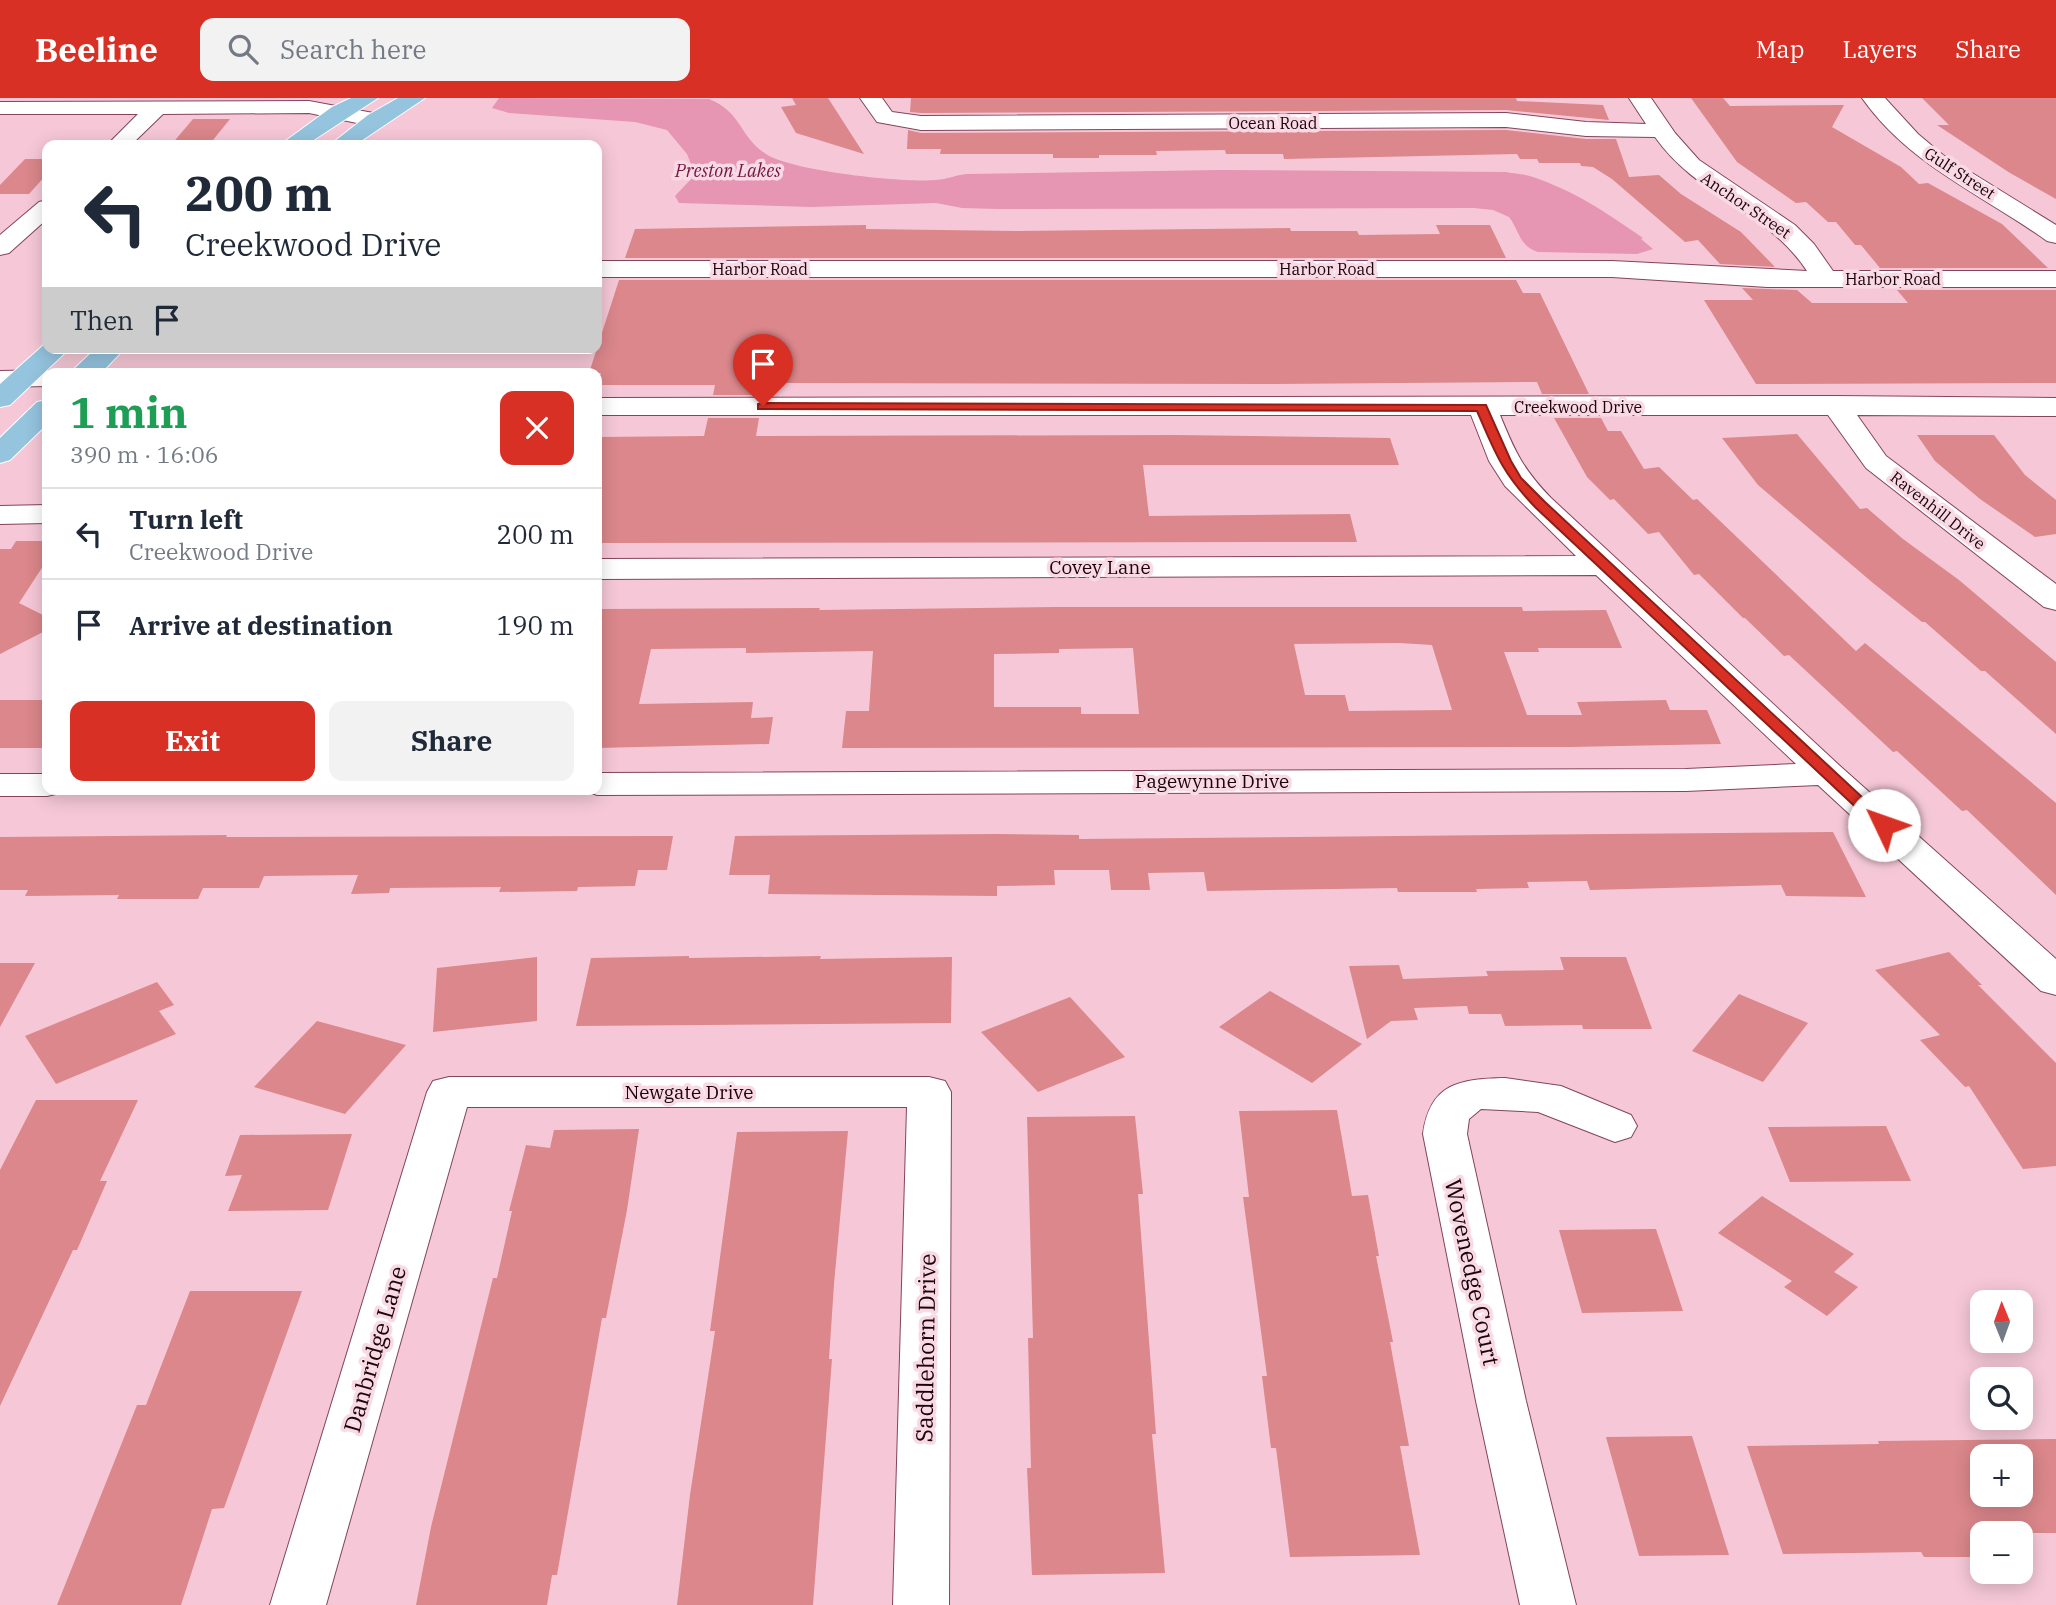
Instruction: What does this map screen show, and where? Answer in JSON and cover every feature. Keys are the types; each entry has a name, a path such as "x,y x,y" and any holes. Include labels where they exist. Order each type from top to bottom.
{"main road":[{"path":"298,140 340,112 367,98"},
{"path":"348,140 414,98"},
{"path":"0,398 50,354"},
{"path":"90,368 105,354"},
{"path":"0,454 42,413"}],"street":[{"name":"Ocean Road","path":"871,98 885,117 921,123 1506,120 1586,129 1662,131"},
{"name":"Anchor Street","path":"1640,98 1662,131 1698,172 1791,234 1825,279"},
{"name":"Gulf Street","path":"1873,98 1933,159 2013,206 2056,236"},
{"path":"123,140 158,107"},
{"path":"0,108 309,107 376,120"},
{"path":"0,248 42,211"},
{"name":"Harbor Road","path":"602,269 1612,269 1767,279 2056,279"},
{"name":"Ravenhill Drive","path":"1835,405 1876,462 2056,600"},
{"name":"Creekwood Drive","path":"602,406 2056,407"},
{"path":"1482,407 1504,461 1516,480 1602,565 2056,982"},
{"path":"0,515 42,514"},
{"name":"Covey Lane","path":"602,569 1602,565"},
{"name":"Pagewynne Drive","path":"602,784 1686,780 1827,774"},
{"path":"0,785 42,785"},
{"name":"Newgate Drive","path":"449,1092 929,1092"},
{"name":"Danbridge Lane","path":"298,1605 449,1092"},
{"name":"Saddlehorn Drive","path":"921,1605 929,1092"},
{"name":"Wovenedge Court","path":"1548,1605 1501,1401 1445,1134 1448,1113 1470,1094 1505,1093 1545,1097 1615,1126"}],"water":[{"name":"Preston Lakes","path":"499,98 709,99 720,104 735,118 757,148 779,160 822,170 899,180 939,180 967,174 1220,170 1506,172 1533,177 1576,196 1643,238 1641,239 1653,249 1637,254 1538,252 1523,242 1509,217 1493,210 1474,208 998,209 962,208 936,203 811,207 679,203 675,196 692,178 693,169 687,154 667,130 635,122 509,113 492,108"}],"building":[{"path":"792,98 828,98 864,154 796,133 781,107 796,105"},
{"path":"911,98 1516,98 1517,101 1603,105 1609,120 1506,110 921,113 910,112"},
{"path":"1691,98 1723,98 1730,106 1844,105 1832,127 1901,167 1919,184 1928,183 2002,224 2048,268 1880,268 1861,245 1855,245 1836,222 1828,222 1806,202 1796,203 1737,162"},
{"path":"1922,98 2056,98 2056,199 2010,173 1937,125 1949,125"},
{"path":"193,119 230,119 213,140 175,140"},
{"path":"908,130 921,133 1506,130 1586,139 1616,139 1629,177 1659,175 1681,194 1741,232 1775,267 1720,264 1698,240 1685,242 1612,179 1593,167 1581,166 1580,163 1539,163 1537,159 1520,159 1517,154 1284,159 1283,154 1226,154 1225,150 1156,151 1157,155 1099,155 1099,158 1053,158 1053,154 940,154 941,149 907,149"},
{"path":"25,159 42,159 42,180 29,194 0,194 0,185"},
{"path":"866,225 866,229 1017,231 1290,228 1291,231 1357,231 1359,235 1440,234 1436,225 1490,225 1506,258 625,258 635,229"},
{"path":"619,280 1516,280 1523,293 1540,293 1589,394 1542,394 1537,382 788,383 764,385 763,395 713,395 715,385 602,385 602,368 591,368 595,354 602,354 602,333"},
{"path":"1742,288 1797,290 1812,303 1908,303 1897,290 2056,290 2056,383 1756,384 1704,300 1753,300"},
{"path":"708,418 759,418 756,436 1175,435 1390,438 1399,465 1143,465 1149,516 1350,514 1357,542 602,543 602,437 704,436"},
{"path":"1554,418 1601,418 1608,431 1621,431 1644,469 1659,467 1693,500 1697,499 1856,651 1865,643 2056,803 2056,895 1967,810 1962,811 1897,751 1893,752 1789,655 1784,656 1699,574 1694,575 1659,532 1648,534 1614,499 1610,500 1587,477"},
{"path":"1797,434 1860,509 1867,508 1903,539 1959,580 2056,662 2056,734 1985,671 1981,671 1925,622 1873,583 1758,485 1722,438"},
{"path":"1917,435 1994,435 2025,475 2056,500 2056,534 2035,537 1980,499 1935,461"},
{"path":"16,541 42,541 42,568 19,603 42,614 42,633 0,654 0,549 11,549"},
{"path":"1522,607 1523,611 1606,610 1622,648 1538,648 1539,652 1504,652 1527,715 1582,715 1577,702 1666,700 1670,710 1707,710 1721,744 1569,747 842,748 846,711 869,711 873,651 746,653 746,648 651,649 639,704 753,702 751,718 773,717 769,744 602,748 602,609 820,608 819,610","holes":["1294,644 1432,645 1452,710 1349,711 1345,695 1305,695","1133,648 1139,714 1081,714 1081,707 994,707 994,654 1059,653 1059,649"]},
{"path":"0,700 42,700 42,748 0,748"},
{"path":"1833,832 1866,897 1786,896 1781,885 1590,890 1587,881 1527,882 1529,888 1476,889 1477,892 1398,892 1397,888 1207,891 1204,872 1148,873 1150,890 1111,890 1109,870 1054,870 1055,885 997,886 997,896 768,894 770,875 729,875 735,836 996,834 1079,835 1079,839"},
{"path":"227,835 226,837 673,836 667,870 638,870 635,886 578,887 577,891 499,892 501,887 390,888 389,893 351,894 358,875 264,876 259,888 203,888 198,899 117,899 119,895 25,896 28,890 0,890 0,837"},
{"path":"1949,952 2056,1063 2056,1166 2023,1169 1969,1086 1965,1087 1920,1040 1940,1035 1875,970"},
{"path":"821,956 820,959 952,957 951,1023 576,1026 591,958"},
{"path":"537,957 537,1021 433,1032 437,968"},
{"path":"1560,957 1626,957 1652,1029 1583,1029 1582,1025 1505,1026 1501,1014 1469,1014 1467,1006 1414,1008 1418,1020 1391,1021 1367,1039 1349,966 1399,965 1403,979 1488,976 1486,971 1564,970"},
{"path":"0,963 35,963 0,1027"},
{"path":"157,982 174,1005 159,1011 176,1034 56,1084 25,1036"},
{"path":"1270,991 1362,1044 1312,1083 1219,1027"},
{"path":"1739,994 1808,1023 1763,1082 1692,1051"},
{"path":"1070,997 1125,1057 1038,1092 981,1032"},
{"path":"317,1021 406,1045 345,1114 254,1087"},
{"path":"36,1100 138,1100 100,1181 107,1181 77,1250 73,1250 0,1406 0,1170"},
{"path":"1337,1110 1352,1196 1368,1195 1409,1446 1400,1446 1420,1555 1290,1557 1276,1448 1271,1448 1262,1376 1267,1376 1243,1197 1249,1197 1239,1111"},
{"path":"1135,1116 1143,1194 1138,1194 1156,1434 1152,1434 1165,1573 1032,1575 1027,1468 1031,1468 1028,1338 1033,1338 1027,1117"},
{"path":"1886,1126 1911,1181 1790,1182 1768,1127"},
{"path":"639,1129 627,1210 606,1318 602,1318 557,1575 552,1575 547,1605 416,1605 431,1527 493,1278 497,1278 512,1211 509,1211 526,1145 550,1148 554,1130"},
{"path":"848,1131 834,1284 829,1359 832,1359 813,1605 677,1605 690,1495 715,1331 710,1331 737,1132"},
{"path":"352,1134 328,1210 228,1211 242,1175 225,1176 240,1135"},
{"path":"1762,1196 1854,1254 1834,1272 1858,1287 1827,1316 1784,1287 1792,1281 1718,1233"},
{"path":"1656,1229 1683,1311 1582,1313 1559,1230"},
{"path":"190,1291 302,1291 224,1508 212,1509 181,1605 57,1605 137,1405 146,1405"},
{"path":"1692,1436 1729,1555 1639,1556 1606,1437"},
{"path":"2056,1439 2056,1533 2033,1533 2033,1521 1970,1521 1970,1557 1924,1557 1921,1552 1783,1554 1747,1446 1879,1444 1878,1441"}],"route":[{"path":"763,406 1482,407 1504,461 1516,480 1540,505 1884,825"}]}
